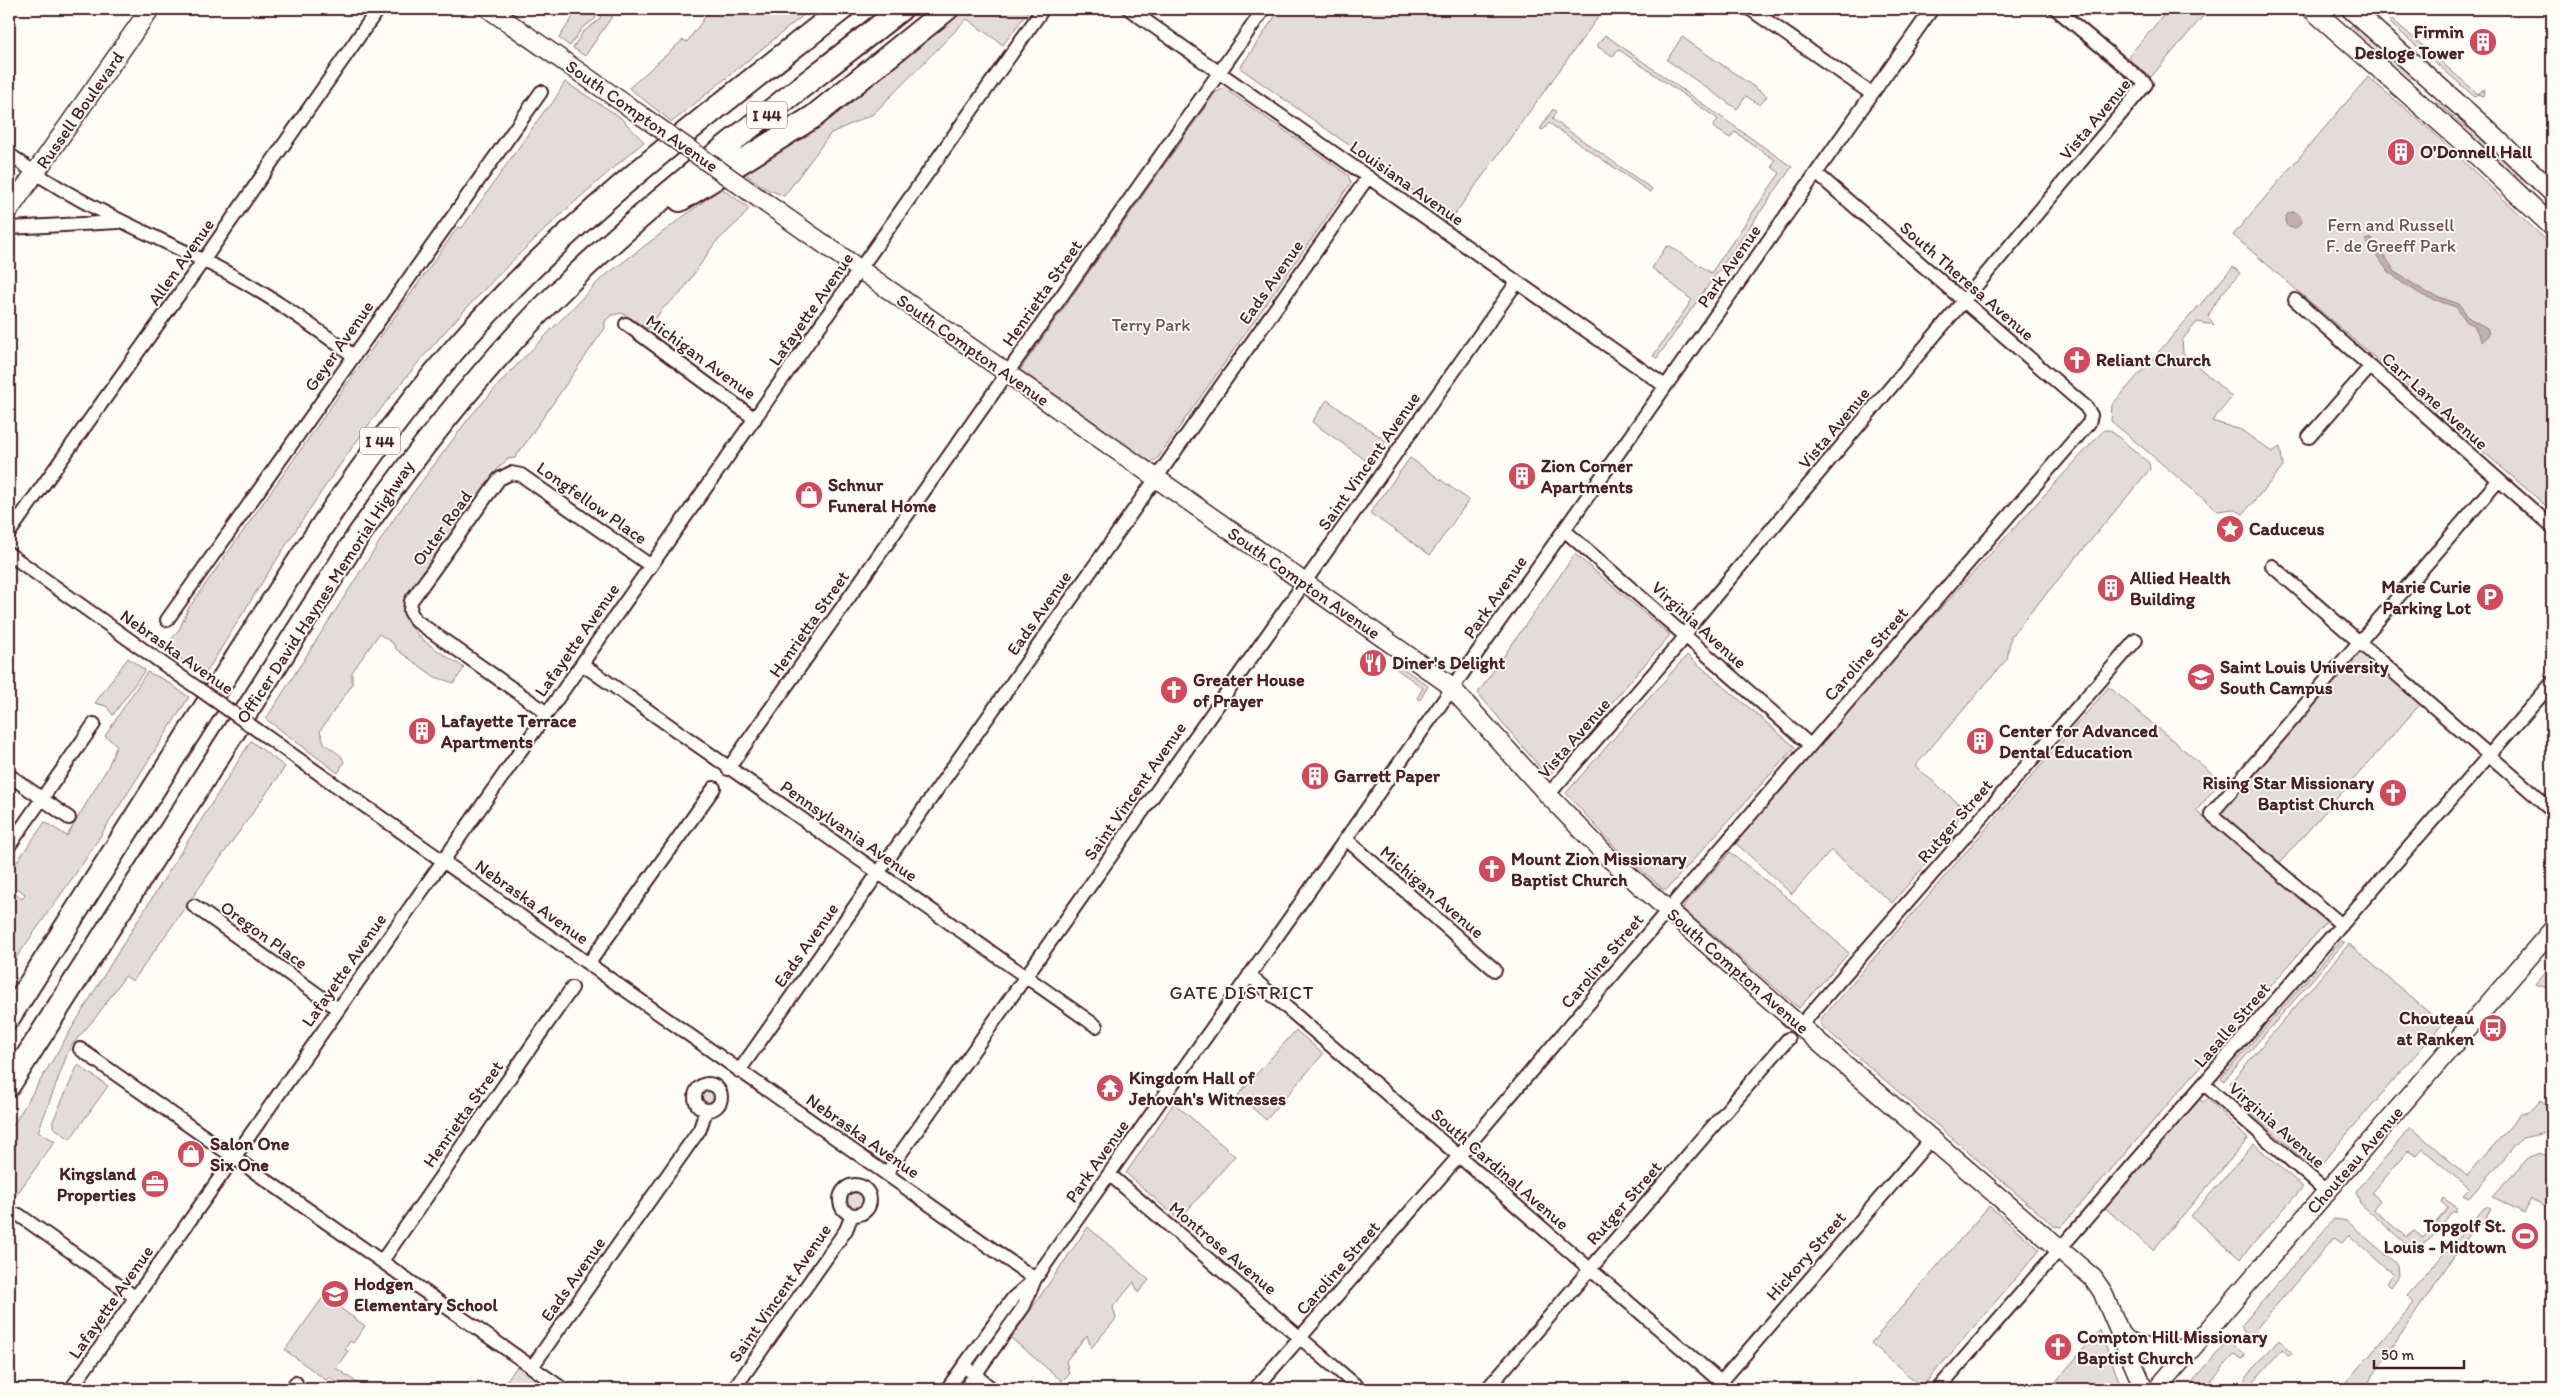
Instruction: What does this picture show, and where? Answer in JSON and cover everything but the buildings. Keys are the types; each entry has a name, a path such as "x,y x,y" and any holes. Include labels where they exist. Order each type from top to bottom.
{"highway":[{"name":"Officer David Haynes Memorial Highway","path":"9,1017 314,537 380,442 421,390 509,290 592,211 659,153 842,9"},
{"name":"Officer David Haynes Memorial Highway","path":"9,1085 327,584 394,484 469,389 519,333 565,286 634,222 901,9"},
{"path":"634,222 670,206 792,132 947,9"}],"main road":[{"name":"Russell Boulevard","path":"9,210 150,9"},
{"name":"South Compton Avenue","path":"489,9 1452,688 1548,795 1608,856 1800,1026 2098,1283 2144,1389"},
{"path":"2351,9 2483,126 2552,192"},
{"path":"2321,12 2552,226"},
{"path":"2418,101 2423,92 2431,92 2461,116 2483,126"},
{"name":"Chouteau Avenue","path":"2157,1389 2552,930"},
{"path":"2122,1338 2139,1346 2157,1350 2193,1348"}],"street":[{"name":"Allen Avenue","path":"9,532 203,261 378,9"},
{"name":"Lafayette Avenue","path":"71,1389 1043,9"},
{"name":"Louisiana Avenue","path":"1129,9 1665,386"},
{"name":"Henrietta Street","path":"728,769 1264,9"},
{"path":"1750,9 1872,94"},
{"name":"Park Avenue","path":"965,1389 1024,1306 1036,1279 1109,1174 1932,9"},
{"name":"Vista Avenue","path":"1548,795 1680,643 1695,620 2146,84 2056,9"},
{"name":"Geyer Avenue","path":"167,620 540,92"},
{"path":"9,154 35,174 118,222 203,261 279,303 354,356"},
{"name":"South Theresa Avenue","path":"1816,173 2086,407 2091,417"},
{"name":"Eads Avenue","path":"739,1071 1368,176"},
{"path":"9,228 118,222"},
{"name":"Saint Vincent Avenue","path":"886,1174 1517,282"},
{"name":"Carr Lane Avenue","path":"2294,300 2552,527"},
{"name":"Michigan Avenue","path":"626,324 755,419"},
{"path":"2309,437 2370,367"},
{"name":"Caroline Street","path":"1255,1389 1459,1156 1668,910 2086,427 2091,417"},
{"name":"Longfellow Place","path":"511,473 521,475 651,566"},
{"name":"Outer Road","path":"511,473 499,479 411,601 410,611 415,620 547,713"},
{"path":"2342,925 2211,814 2498,481"},
{"name":"Virginia Avenue","path":"1564,530 1810,745"},
{"name":"Nebraska Avenue","path":"9,554 1036,1279"},
{"path":"2272,566 2552,810"},
{"name":"Rutger Street","path":"1800,1026 2136,640"},
{"name":"Pennsylvania Avenue","path":"582,664 728,769 1096,1026"},
{"name":"Lasalle Street","path":"1938,1389 2552,683"},
{"path":"9,846 94,724"},
{"path":"9,775 69,818"},
{"path":"589,963 714,788"},
{"name":"Michigan Avenue","path":"1346,839 1495,970"},
{"name":"Oregon Place","path":"194,906 338,1009"},
{"name":"South Cardinal Avenue","path":"1250,975 1590,1268 1721,1387"},
{"name":"Henrietta Street","path":"382,1261 572,988"},
{"name":"Rutger Street","path":"1487,1389 1788,1039"},
{"path":"80,1049 563,1389"},
{"name":"Virginia Avenue","path":"2204,1084 2327,1192"},
{"name":"Eads Avenue","path":"532,1367 700,1129 706,1110"},
{"name":"Hickory Street","path":"1721,1387 1925,1146"},
{"name":"Montrose Avenue","path":"1109,1174 1360,1389"},
{"path":"19,1215 136,1297"},
{"name":"Saint Vincent Avenue","path":"734,1389 846,1230 852,1215"},
{"name":"Park Avenue","path":"947,1389 1013,1298 1036,1279"},
{"path":"964,1366 992,1389"}],"green space":[{"path":"578,9 599,9 595,19 582,28 570,46 559,38"},
{"path":"604,9 610,9 615,12 585,56 573,48 583,32 599,20"},
{"path":"711,9 811,9 672,122 629,88 683,40 687,42"},
{"path":"959,9 1030,9 1003,45 967,19 873,114 831,133 784,196 765,188 740,170"},
{"path":"1280,9 1604,9 1452,218 1240,68"},
{"path":"2169,9 2209,9 2151,77 2127,58"},
{"path":"2392,19 2478,94 2484,89 2483,96 2477,94 2475,97 2389,22"},
{"path":"2354,23 2414,73 2408,81 2352,32 2350,27"},
{"path":"1605,35 1792,167 1657,358 1653,356 1692,300 1652,268 1666,247 1670,246 1711,273 1780,173 1772,167 1775,160 1735,132 1730,138 1713,127 1718,119 1618,49 1613,56 1598,47 1598,44"},
{"path":"1682,37 1767,96 1760,105 1746,96 1737,109 1667,60"},
{"name":"Fern and Russell F. de Greeff Park","path":"2368,77 2435,134 2552,246 2552,511 2233,235"},
{"path":"565,82 620,117 644,142 534,240 465,310 400,384 370,423 305,516 204,676 172,653 167,645 180,628 188,609 458,227 462,228 545,110 552,104"},
{"name":"Terry Park","path":"1224,88 1348,175 1351,183 1157,459 1149,463 1020,372 1020,370 1215,93"},
{"path":"2436,101 2460,123 2489,141 2552,201 2552,206 2523,179 2505,169 2434,104"},
{"path":"1553,109 1556,112 1552,119 1652,189 1650,192 1549,123 1543,130 1540,129"},
{"path":"721,188 749,208 742,218 715,243 680,294 664,307 648,329 622,313 612,315 605,321 605,328 515,458 508,459 499,467 406,597 404,609 407,620 413,630 422,639 464,668 454,683 435,677 396,649 393,643 379,634 352,672 352,685 320,731 324,743 341,756 344,762 338,773 266,719 396,516 469,418 508,374 601,279"},
{"path":"2233,267 2240,273 2220,296 2208,316 2214,325 2197,322 2182,340 2183,353 2232,397 2212,421 2241,430 2272,452 2280,447 2283,467 2243,514 2233,509 2218,511 2111,421 2112,405"},
{"path":"1327,400 1386,441 1370,463 1312,422"},
{"path":"2104,430 2110,430 2149,463 2150,469 2011,636 2007,659 1915,766 1966,810 1926,855 1927,863 1892,903 1831,850 1792,894 1730,838"},
{"path":"1410,458 1469,500 1430,555 1370,513"},
{"path":"1575,554 1670,635 1548,777 1478,693"},
{"path":"2359,641 2424,700 2275,868 2211,814"},
{"path":"1687,655 1795,747 1667,889 1663,889 1614,846 1566,793"},
{"path":"128,658 145,670 113,715 106,706 95,703"},
{"path":"1397,664 1428,686 1420,700 1417,698 1423,688 1394,667"},
{"path":"147,672 163,679 189,697 83,863 9,968 9,889 22,899 25,894 9,882 9,873 45,822 67,836 108,767 117,745 105,736"},
{"path":"2109,687 2221,781 2196,811 2329,919 2061,1227 2054,1226 1821,1025 1821,1019"},
{"path":"251,741 285,767 133,981 125,976 96,1017 70,1047 38,1132 55,1141 17,1194 9,1202 9,1132 120,949"},
{"path":"1730,852 1790,900 1849,953 1799,1008 1683,909 1685,904"},
{"path":"2341,941 2344,943 2224,1081 2221,1078"},
{"path":"2349,944 2442,1024 2316,1170 2238,1102 2244,1095 2230,1083"},
{"path":"2552,965 2552,990 2536,984"},
{"path":"1296,1030 1323,1054 1266,1120 1238,1095"},
{"path":"78,1065 108,1086 70,1139 53,1127 53,1121"},
{"path":"708,1089 714,1091 716,1097 714,1103 708,1105 702,1103 700,1097 702,1091"},
{"path":"2199,1099 2203,1102 2208,1099 2248,1139 2153,1250 2105,1208"},
{"path":"2541,1100 2552,1110 2552,1126 2545,1133 2522,1138 2469,1198 2463,1195 2469,1189 2423,1149 2417,1156 2408,1151 2372,1193 2380,1200 2373,1209 2406,1237 2414,1231 2423,1238 2448,1208 2441,1202 2443,1198 2456,1207 2456,1213 2453,1211 2439,1230 2427,1241 2414,1245 2406,1244 2360,1203 2356,1192 2411,1127 2467,1176 2521,1114 2529,1113"},
{"path":"1174,1103 1235,1156 1179,1220 1126,1173"},
{"path":"2254,1144 2303,1187 2240,1259 2191,1216"},
{"path":"2540,1153 2552,1160 2552,1209 2531,1199 2524,1213 2493,1197 2529,1157"},
{"path":"855,1193 861,1195 863,1201 861,1207 855,1209 849,1207 847,1201 849,1195"},
{"path":"1989,1206 2040,1250 1922,1387 1871,1343"},
{"path":"2485,1207 2491,1208 2484,1223 2473,1228 2364,1389 2340,1389 2414,1303 2407,1296"},
{"path":"2334,1219 2347,1221 2394,1262 2397,1266 2398,1277 2391,1287 2387,1283 2393,1274 2349,1235 2342,1243 2334,1238 2255,1330 2261,1336 2258,1341 2244,1332 2241,1326"},
{"path":"1088,1227 1149,1280 1138,1293 1134,1282 1113,1307 1116,1319 1091,1348 1087,1335 1066,1361 1069,1374 1062,1381 1011,1338"},
{"path":"324,1296 365,1326 353,1343 350,1341 345,1349 348,1351 336,1368 366,1389 347,1389 329,1377 326,1380 285,1350"},
{"path":"2100,1330 2122,1389 2053,1389 2051,1387"},
{"path":"2279,1340 2293,1353 2288,1355 2282,1349 2254,1381 2260,1389 2253,1389 2245,1382 2246,1376"},
{"path":"2228,1341 2245,1354 2244,1358 2242,1359 2235,1354 2206,1386 2209,1389 2190,1389 2193,1381"},
{"path":"519,1364 539,1384 535,1389 500,1389"}],"shaded area":[{"path":"2293,212 2299,214 2301,220 2299,226 2293,228 2287,226 2285,220 2287,214"},
{"path":"2372,238 2396,273 2428,293 2459,304 2469,318 2487,328 2489,334 2482,342 2474,325 2467,322 2456,307 2424,296 2401,282 2388,271 2365,240"}],"place":[{"name":"Firmin Desloge Tower","path":"2483,42"},
{"name":"O'Donnell Hall","path":"2401,152"},
{"name":"Reliant Church","path":"2077,360"},
{"name":"Zion Corner Apartments","path":"1522,476"},
{"name":"Schnur Funeral Home","path":"809,495"},
{"name":"Caduceus","path":"2230,529"},
{"name":"Allied Health Building","path":"2111,588"},
{"name":"Marie Curie Parking Lot","path":"2490,597"},
{"name":"Diner's Delight","path":"1373,663"},
{"name":"Saint Louis University South Campus","path":"2201,677"},
{"name":"Greater House of Prayer","path":"1174,690"},
{"name":"Lafayette Terrace Apartments","path":"422,731"},
{"name":"Center for Advanced Dental Education","path":"1980,741"},
{"name":"Garrett Paper","path":"1315,776"},
{"name":"Rising Star Missionary Baptist Church","path":"2393,793"},
{"name":"Mount Zion Missionary Baptist Church","path":"1492,869"},
{"name":"Chouteau at Ranken","path":"2493,1028"},
{"name":"Kingdom Hall of Jehovah's Witnesses","path":"1110,1088"},
{"name":"Salon One Six One","path":"191,1154"},
{"name":"Kingsland Properties","path":"155,1184"},
{"name":"Topgolf St. Louis - Midtown","path":"2525,1236"},
{"name":"Hodgen Elementary School","path":"335,1294"},
{"name":"Compton Hill Missionary Baptist Church","path":"2058,1347"}],"district":[{"name":"GATE DISTRICT","path":"1242,992"}]}
